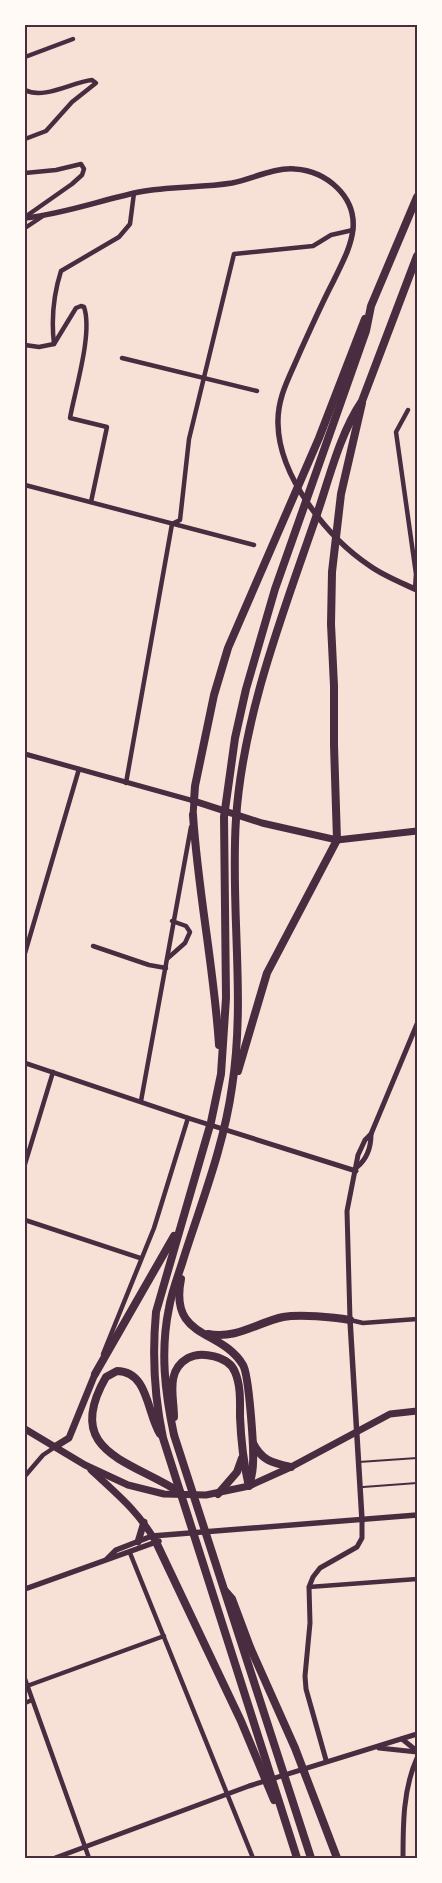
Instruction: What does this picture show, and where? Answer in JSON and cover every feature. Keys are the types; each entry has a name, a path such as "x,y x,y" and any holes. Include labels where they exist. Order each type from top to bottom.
{"highway":[{"path":"194,802 195,786 214,695 228,648 322,431 371,306 417,198"},
{"path":"233,1085 267,973 337,840 331,598 336,529 362,401 417,256"},
{"path":"297,1858 163,1438 155,1390 153,1341 156,1312 217,1096 221,1074 226,998 224,817 231,760 246,689 270,607 366,331 371,306"},
{"path":"311,1858 174,1435 167,1401 164,1370 165,1334 169,1308 215,1159 233,1085 239,997 236,836 244,762 268,659 348,425 362,401"},
{"path":"193,815 196,861 216,1006 221,1074"},
{"path":"95,1374 179,1226"},
{"path":"182,1263 179,1301 183,1316 191,1326 233,1352 244,1366 249,1395 253,1463 249,1486"},
{"path":"203,1333 223,1337 284,1317 350,1320"},
{"path":"174,1435 172,1386 174,1373 178,1366 192,1356 204,1354 214,1357 234,1369 239,1383 242,1458 249,1486"},
{"path":"163,1438 153,1422 141,1382 136,1376 117,1371 106,1377 90,1413 94,1435 99,1443 135,1468 163,1481 185,1495"},
{"path":"251,1440 257,1452 269,1462 291,1467"},
{"path":"218,1494 237,1472 242,1458"},
{"path":"154,1539 241,1721 273,1798 285,1820"},
{"path":"223,1590 232,1599 247,1639 295,1748 337,1858"}],"main road":[{"path":"25,217 45,216 134,193 169,187 222,185 289,169 303,170 323,176 342,193 352,212 353,230 345,257 284,387 278,425 284,455 296,483 313,510 336,538 371,567 416,590"},
{"path":"193,815 194,802 262,823 337,840 417,831"},
{"path":"350,1320 362,1520"},
{"path":"56,1446 69,1438 95,1374"},
{"path":"85,1465 128,1484 164,1494 218,1494 249,1486 291,1467 390,1414 417,1411"},
{"path":"25,1429 85,1465 132,1507 154,1539"},
{"path":"107,1559 116,1550 138,1542 169,1536 417,1515"},
{"path":"138,1542 144,1522"},
{"path":"25,1589 107,1559 130,1553 154,1539"}],"street":[{"path":"25,56 73,39"},
{"path":"25,90 31,93 46,92 86,80 92,80 96,83 72,102 46,131 25,139"},
{"path":"25,173 56,170 81,164 84,168 82,175 72,184 25,217"},
{"path":"54,344 51,323 61,271 119,237 130,224 134,193"},
{"path":"25,228 45,216"},
{"path":"172,524 180,520 189,439 202,378 234,254 312,246 331,234 353,230"},
{"path":"25,345 39,347 54,344 76,308 84,307 88,317 87,333 70,418 107,427 91,502"},
{"path":"122,358 257,391"},
{"path":"408,410 396,432 416,574 416,590"},
{"path":"25,486 254,546"},
{"path":"126,783 172,524"},
{"path":"25,754 194,802"},
{"path":"25,954 79,769"},
{"path":"141,1100 168,958 172,921 193,815"},
{"path":"168,958 185,943 190,932 186,926 172,921"},
{"path":"93,946 149,965 166,968"},
{"path":"417,1024 371,1134 371,1142 365,1158 357,1169 346,1211 350,1320 363,1323 417,1319"},
{"path":"25,1062 141,1100 188,1118 357,1169"},
{"path":"25,1164 53,1072"},
{"path":"95,1374 140,1258 154,1228 188,1118"},
{"path":"25,1220 140,1258"},
{"path":"25,1476 43,1455 56,1446"},
{"path":"326,1760 304,1676 310,1623 310,1587 313,1577 320,1568 357,1547 362,1538 362,1520"},
{"path":"130,1553 253,1858"},
{"path":"310,1587 417,1579"},
{"path":"27,1686 164,1636"},
{"path":"25,1679 89,1858"},
{"path":"25,1702 32,1700"},
{"path":"55,1858 249,1786 326,1760 374,1748 417,1734"},
{"path":"402,1739 417,1751"},
{"path":"374,1748 396,1748 417,1751"},
{"path":"404,1858 406,1798 412,1770 417,1758"}],"lane":[{"path":"359,1462 417,1458"},
{"path":"360,1487 417,1482"}]}
